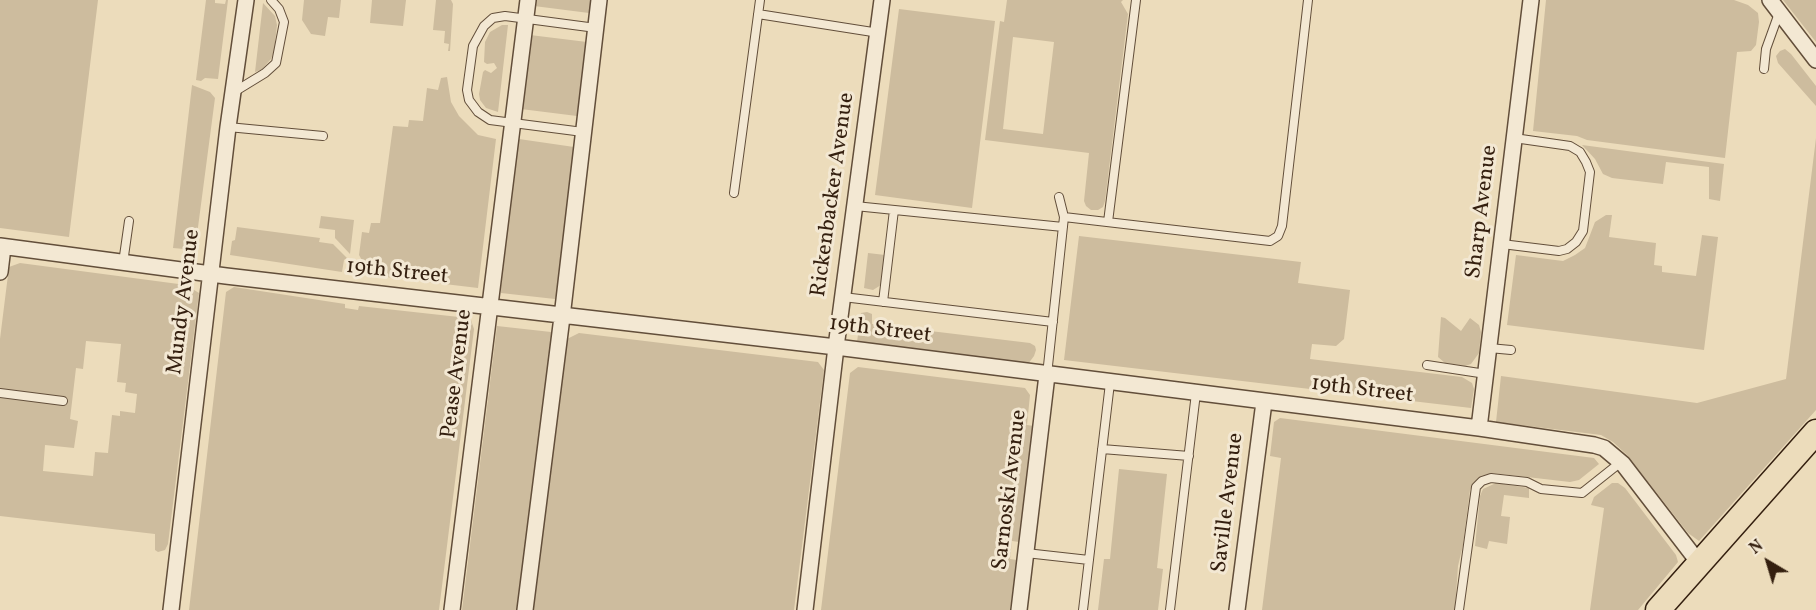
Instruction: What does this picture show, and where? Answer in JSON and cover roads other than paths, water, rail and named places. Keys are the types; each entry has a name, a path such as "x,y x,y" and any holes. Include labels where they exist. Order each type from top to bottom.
{"main road":[{"path":"1658,610 1816,432"}],"street":[{"name":"Mundy Avenue","path":"171,610 232,93 246,0"},
{"name":"Pease Avenue","path":"452,610 528,0"},
{"path":"525,610 599,0"},
{"name":"Rickenbacker Avenue","path":"805,610 836,347 882,0"},
{"name":"Sharp Avenue","path":"1479,428 1531,0"},
{"path":"1775,6 1816,60"},
{"path":"0,272 2,246"},
{"name":"19th Street","path":"2,246 211,274 489,305 562,317 836,347 1479,428 1594,445 1604,448 1621,462 1699,563"},
{"name":"Sarnoski Avenue","path":"1019,610 1047,375"},
{"name":"Saville Avenue","path":"1238,610 1264,402"}],"lane":[{"path":"232,93 265,73 276,63 284,22 279,9 271,0"},
{"path":"734,193 760,0"},
{"path":"1108,222 1136,0"},
{"path":"1064,217 1270,241 1278,236 1282,226 1308,0"},
{"path":"1764,69 1775,6"},
{"path":"758,14 879,33"},
{"path":"583,132 490,120 478,112 469,100 467,90 473,46 484,26 493,18 505,16 596,28"},
{"path":"228,127 323,136"},
{"path":"1502,244 1559,251 1567,249 1576,242 1582,231 1590,172 1580,152 1570,146 1514,138"},
{"path":"1047,375 1064,217 1059,197"},
{"path":"855,206 1063,227"},
{"path":"883,302 894,210"},
{"path":"123,262 129,220"},
{"path":"843,297 1053,322"},
{"path":"1489,348 1511,350"},
{"path":"1427,365 1486,374"},
{"path":"1083,610 1110,383"},
{"path":"0,393 63,400"},
{"path":"1170,610 1196,393"},
{"path":"1102,449 1189,456"},
{"path":"1459,610 1476,487 1482,481 1491,477 1527,482 1541,489 1582,493 1621,462"},
{"path":"1026,553 1089,560"}]}
